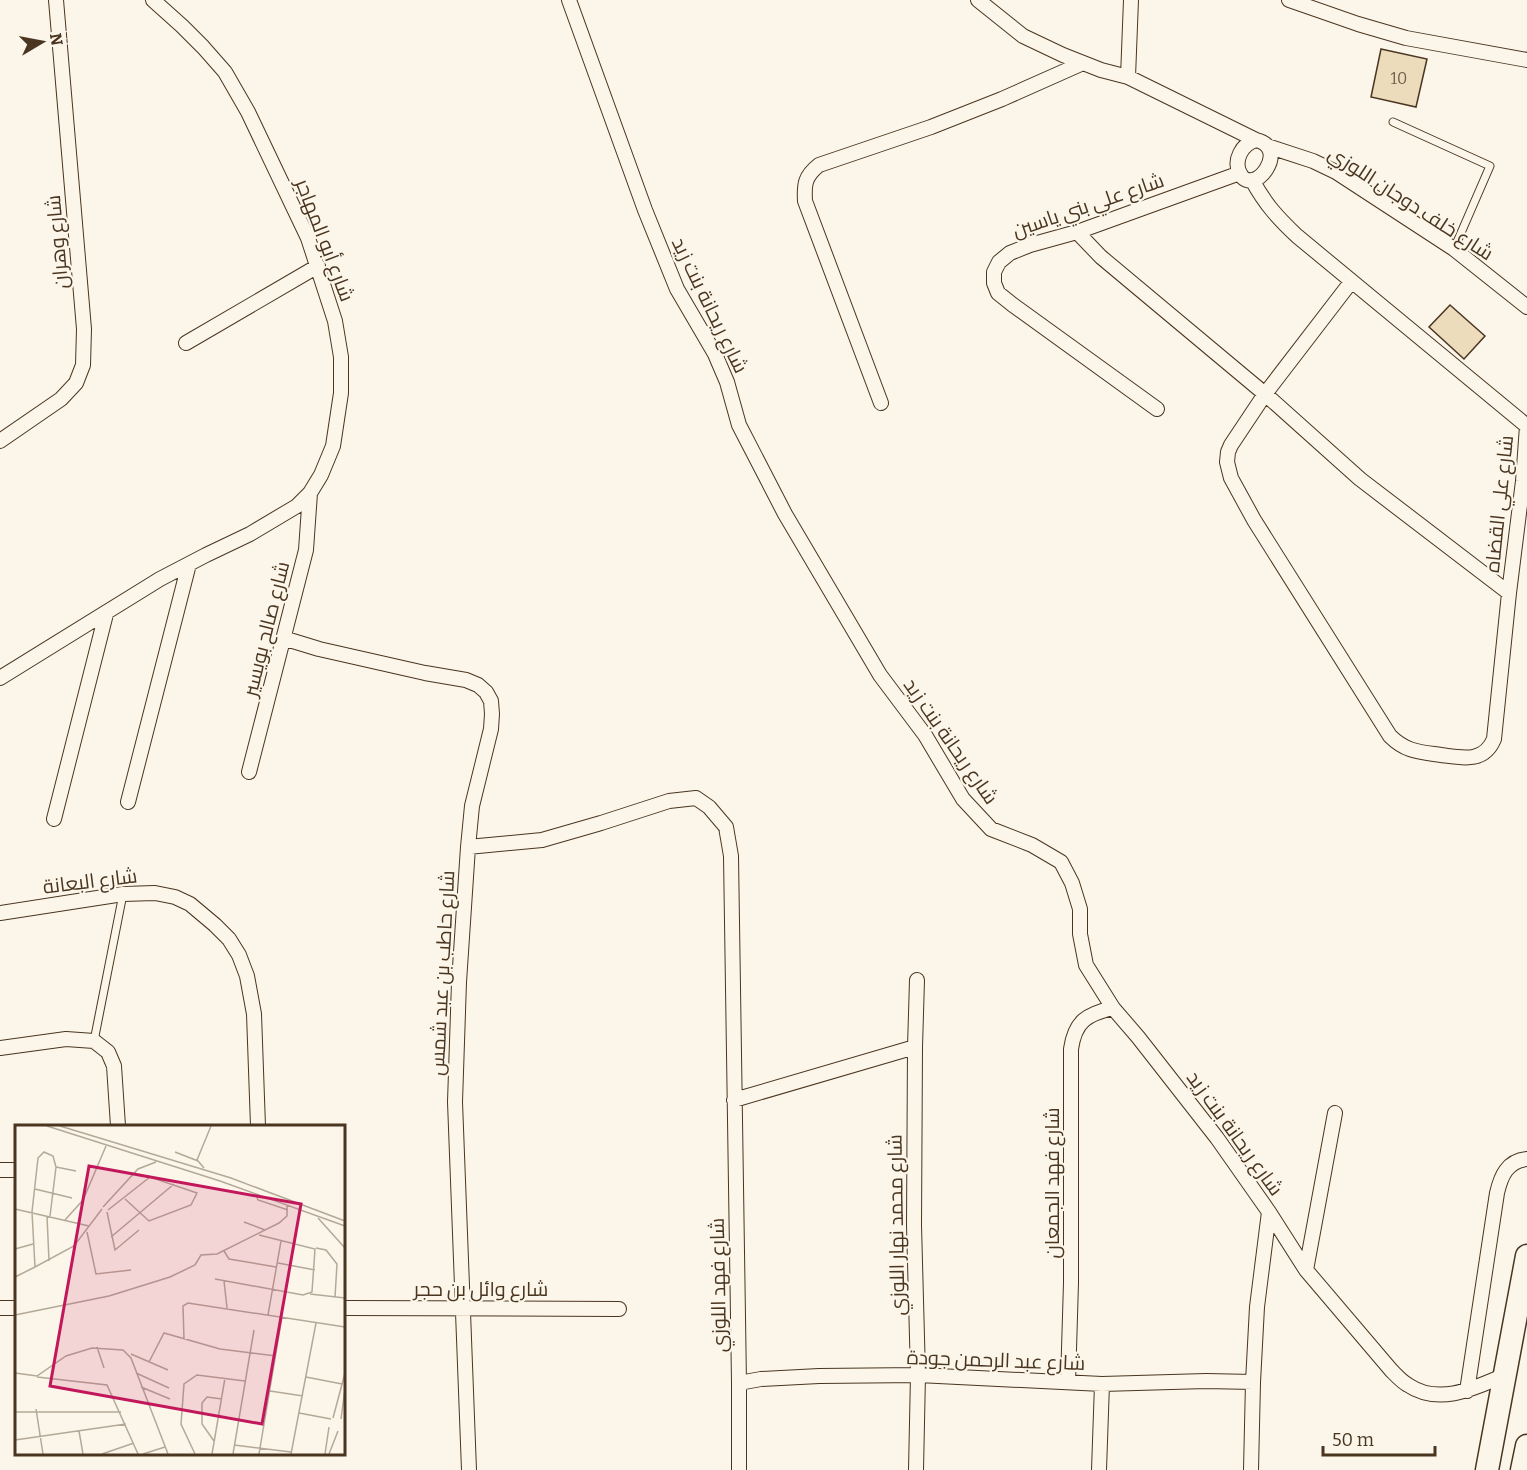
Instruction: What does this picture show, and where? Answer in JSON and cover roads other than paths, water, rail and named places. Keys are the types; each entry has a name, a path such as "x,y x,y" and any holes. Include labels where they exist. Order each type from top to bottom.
{"highway":[{"path":"1487,1470 1527,1256"},
{"path":"1522,1470 1527,1446"}],"street":[{"name":"شارع وهران","path":"0,441 61,399 76,383 82,365 84,329 56,0"},
{"name":"شارع أبو المهاجر","path":"0,678 160,579 250,534 297,506 310,493 321,476 333,446 341,393 341,357 335,321 308,238 248,112 225,72 203,47 153,0"},
{"name":"شارع ريحانة بنت زيد","path":"569,0 645,210 677,289 715,354 727,382 739,425 784,514 880,675 925,735 963,800 991,829 1032,845 1061,862 1072,883 1080,909 1080,934 1086,965 1113,1008 1217,1137 1306,1270 1370,1346 1406,1384 1417,1391 1429,1394 1444,1395 1467,1391 1505,1375"},
{"name":"شارع خلف دوجان اللوزي","path":"978,0 1023,36 1083,63 1128,77 1261,143 1336,172 1454,249 1527,307"},
{"path":"1128,77 1131,0"},
{"path":"1289,0 1406,38 1527,60"},
{"path":"881,403 805,201 804,186 810,172 819,165 931,127 1002,99 1083,63"},
{"path":"1261,143 1270,153 1269,165 1262,175 1252,180 1245,179 1240,172 1238,162 1240,153 1247,144 1261,143"},
{"name":"شارع علي بني ياسين","path":"1158,409 998,293 994,283 994,272 999,262 1010,253 1077,232 1240,172"},
{"name":"شارع علي القضاه","path":"1252,180 1264,202 1298,236 1527,425 1523,481 1494,739 1491,747 1484,752 1466,759 1416,752 1402,746 1389,736 1254,520 1231,478 1227,462 1231,445 1265,394"},
{"path":"1077,232 1101,257 1265,394 1360,479 1509,593"},
{"path":"186,343 318,266"},
{"path":"1265,394 1351,282"},
{"name":"شارع صالح بويسير","path":"249,772 306,550 310,493"},
{"path":"128,802 189,564"},
{"path":"54,819 106,614"},
{"name":"شارع حاطب بن عبد شمس","path":"283,638 318,649 466,680 486,692 490,701 491,729 472,806 468,847 459,982 455,1102 469,1470"},
{"name":"شارع فهد اللوزي","path":"468,847 542,840 669,801 696,798 709,807 726,827 730,856 739,1470"},
{"name":"شارع البعانة","path":"0,912 123,894 155,894 175,897 190,904 215,924 229,939 239,955 247,976 254,1014 258,1125"},
{"name":"شارع محمد نهار اللوزي","path":"916,1470 918,1375 914,1225 917,980"},
{"name":"شارع فهد الجمعان","path":"1068,1382 1071,1283 1072,1038 1079,1024 1087,1017 1113,1008"},
{"path":"0,1048 66,1039 94,1041 108,1052 114,1066 118,1125"},
{"path":"734,1100 915,1047"},
{"path":"1306,1270 1335,1113"},
{"path":"1467,1391 1501,1178 1513,1163 1527,1159"},
{"path":"1251,1470 1252,1382 1261,1268 1269,1212"},
{"name":"شارع وائل بن حجر","path":"345,1308 619,1309"},
{"name":"شارع عبد الرحمن جودة","path":"739,1383 819,1376 918,1375 1102,1384 1252,1382"},
{"path":"1099,1470 1102,1384"}],"lane":[{"path":"1393,122 1490,166 1454,249"},
{"path":"94,1041 123,894"}]}
